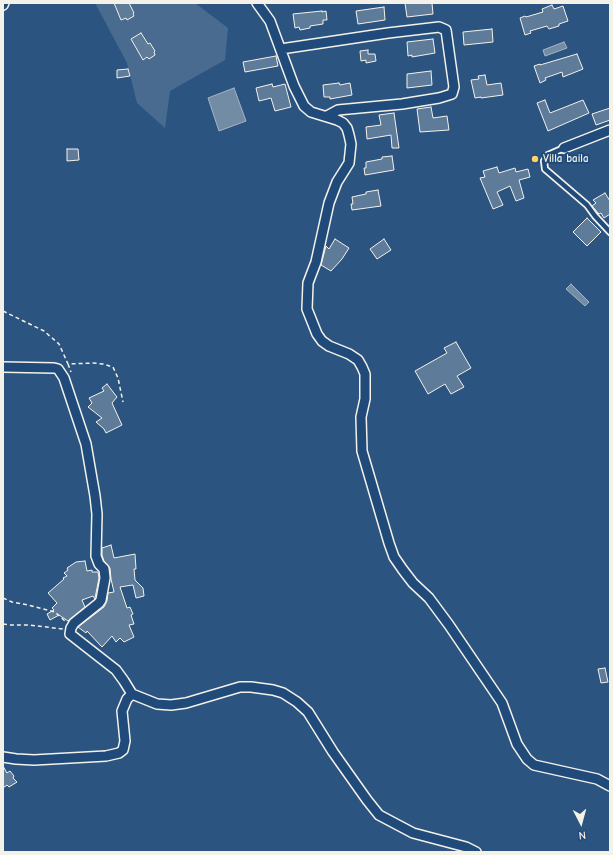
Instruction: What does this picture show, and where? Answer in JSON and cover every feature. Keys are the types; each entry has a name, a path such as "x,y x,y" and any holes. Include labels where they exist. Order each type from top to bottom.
{"street":[{"path":"258,3 270,21 294,86 304,106 311,112 327,116 343,124 347,128 351,144 349,162 337,182 329,204 316,262 308,283 307,310 317,334 322,341 358,360 365,374 365,399 361,417 362,451 394,557 413,583 429,598 450,625 502,702 517,744 527,760 534,765 597,779 610,786"},
{"path":"281,49 439,27 446,30 454,86 452,94 439,98 402,104 338,110 327,116"},
{"path":"564,148 610,130"},
{"path":"3,367 48,367 58,369 64,378 70,394 86,444 95,496 96,556 99,564 104,569 105,578 101,600 80,619 71,629 70,634 116,670 132,694 148,701 171,705 186,703 240,687 264,688 283,694 297,702 308,712 333,752 379,815 413,833 466,847 476,852"},
{"path":"3,757 34,760 106,756 119,753 123,750 125,741 122,712 127,699 132,694"}],"lane":[{"path":"564,148 548,155 544,161 545,169 587,206 610,232"}],"path":[{"path":"3,310 44,330 59,344 68,364 93,363 112,367 118,378 123,402"},
{"path":"3,598 12,602 55,612 66,621 71,629"},
{"path":"3,624 10,626 37,625 71,629"}],"shaded area":[{"path":"95,3 195,3 228,28 225,60 170,91 165,128 137,103 127,63"},
{"path":"564,42 567,48 545,56 543,50"},
{"path":"234,88 246,121 219,131 208,98"},
{"path":"571,284 589,302 585,306 566,289"}],"building":[{"path":"114,3 129,3 134,16 127,20 126,18 121,20"},
{"path":"405,3 432,3 433,14 407,17"},
{"path":"552,5 554,9 563,6 568,21 549,29 547,26 530,31 531,33 525,35 520,18 543,12 542,9"},
{"path":"384,7 385,20 358,24 356,11"},
{"path":"326,11 327,20 323,20 323,24 310,26 310,28 300,30 299,27 295,28 293,14"},
{"path":"492,29 493,42 464,45 463,32"},
{"path":"141,33 148,44 150,43 155,51 155,55 149,59 147,57 143,60 131,39"},
{"path":"433,39 435,53 412,57 412,55 408,56 407,42"},
{"path":"368,50 368,54 375,54 376,61 366,63 366,60 361,61 360,51"},
{"path":"577,54 583,69 563,77 562,72 545,78 546,80 540,83 534,66"},
{"path":"276,56 278,66 245,72 243,62"},
{"path":"128,69 130,76 117,78 117,70"},
{"path":"431,71 432,85 407,88 407,74"},
{"path":"485,75 487,85 501,83 503,95 475,98 471,80 479,79 478,76"},
{"path":"339,83 340,85 350,83 352,95 330,99 330,97 324,97 323,85"},
{"path":"272,84 273,87 285,84 291,107 275,111 271,98 259,101 256,88"},
{"path":"545,100 550,113 583,100 589,113 548,131 537,103"},
{"path":"431,107 433,118 447,116 449,130 420,132 417,109"},
{"path":"610,108 610,120 596,125 592,114"},
{"path":"394,113 399,148 392,148 391,135 367,139 366,127 381,125 379,115"},
{"path":"67,149 78,149 79,160 67,161"},
{"path":"392,156 394,170 365,175 364,168 366,168 366,162 382,159 382,157"},
{"path":"497,167 499,173 515,168 516,172 528,169 530,177 519,180 524,198 516,201 510,186 497,192 503,205 493,209 480,178 485,177 483,171"},
{"path":"378,190 381,206 352,210 352,197"},
{"path":"605,193 610,201 610,214 604,218 601,213 599,214 592,206 596,203 593,200"},
{"path":"587,218 601,232 587,246 573,232"},
{"path":"335,239 349,248 342,259 331,271 321,265 326,246 329,249"},
{"path":"384,239 391,250 377,259 370,249"},
{"path":"456,342 471,368 457,376 464,387 451,394 445,384 428,394 415,371 447,353 444,348"},
{"path":"107,384 117,397 112,403 122,425 106,433 104,429 96,422 102,418 88,407 92,403 89,398 104,391 102,388"},
{"path":"111,545 114,558 135,554 135,580 143,588 144,596 136,598 133,585 120,587 127,608 130,607 133,614 131,615 134,624 129,625 134,637 124,642 120,638 116,642 112,636 102,647 87,631 86,633 78,627 104,607 107,601 108,593 114,592 110,568 104,561 102,555 102,548"},
{"path":"85,561 87,571 92,570 92,572 98,572 99,578 95,599 93,596 82,600 85,607 68,621 59,615 50,620 47,614 54,610 52,608 57,603 48,593 67,576 64,573 68,570 67,568 76,562"},
{"path":"605,668 608,682 601,683 598,669"},
{"path":"3,766 7,773 10,771 14,776 13,778 17,782 9,787 7,785 3,788"}],"place":[{"name":"Villa baila","path":"535,159"}]}
